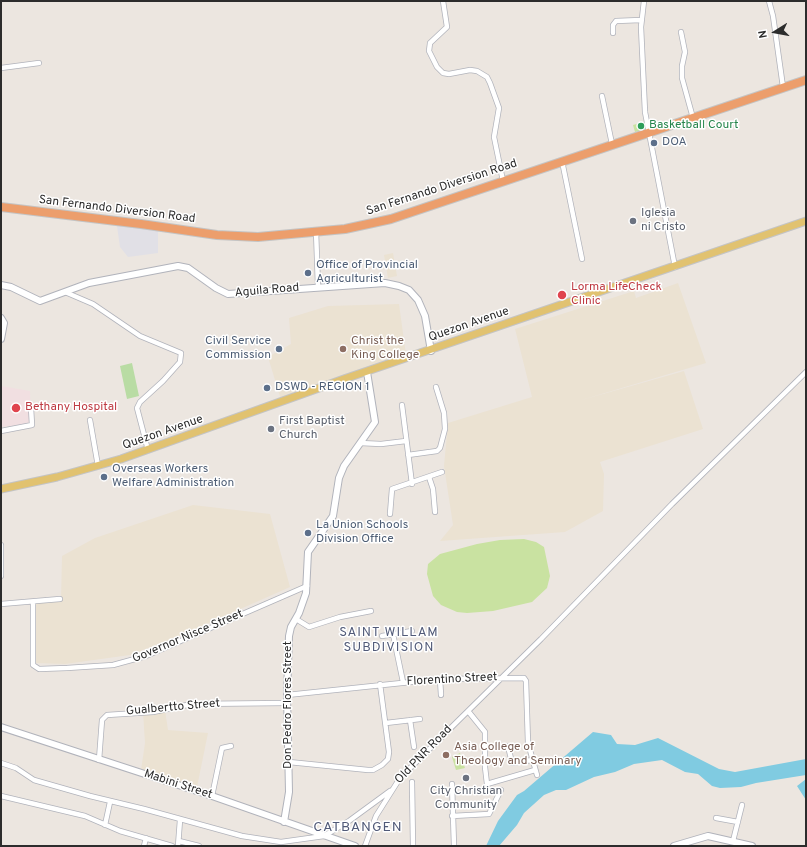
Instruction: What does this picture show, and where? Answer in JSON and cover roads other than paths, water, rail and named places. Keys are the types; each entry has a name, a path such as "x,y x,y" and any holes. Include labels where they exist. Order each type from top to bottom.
{"highway":[{"name":"San Fernando Diversion Road","path":"1,208 141,224 217,235 258,237 345,229 377,223 806,80"}],"main road":[{"name":"Quezon Avenue","path":"1,489 57,477 148,450 367,372 806,221"}],"street":[{"path":"443,1 447,27 430,43 429,52 437,67 443,72 450,74 477,71 487,77 490,82 500,108 494,137 503,181"},
{"path":"644,1 642,20 645,108 648,132 675,267"},
{"path":"768,1 773,16 783,87"},
{"path":"612,33 613,25 616,21 642,20"},
{"path":"681,32 685,52 682,66 682,78 692,118"},
{"path":"1,68 39,63"},
{"path":"602,96 612,144"},
{"path":"562,161 582,259"},
{"path":"316,231 318,286"},
{"name":"Aguila Road","path":"1,285 11,287 40,301 89,283 178,266 188,268 216,288 228,294 318,286 385,283 409,290 418,300 423,309 431,350"},
{"path":"65,292 93,304 140,336 181,353 180,362 163,382 140,402 137,408 148,450"},
{"path":"1,318 4,328 1,339"},
{"name":"Don Pedro Flores Street","path":"284,822 289,792 287,695 289,636 291,627 304,602 307,586 308,552 333,516 340,478 344,466 375,422 367,372"},
{"name":"Old PNR Road","path":"365,846 376,816 391,790 400,778 502,677 672,504 806,372"},
{"path":"408,455 437,451 440,448 445,429 444,413 436,388"},
{"path":"402,405 412,484"},
{"path":"1,430 32,425 31,408"},
{"path":"90,420 92,439 98,466"},
{"path":"360,443 381,444 406,440"},
{"path":"390,514 391,490 412,484 442,472"},
{"path":"428,477 433,489 435,512"},
{"path":"1,545 1,576"},
{"name":"Governor Nisce Street","path":"33,602 33,665 39,669 67,668 113,665 146,656 307,586"},
{"path":"1,604 60,599"},
{"path":"296,619 309,627 340,617 371,611"},
{"path":"382,636 412,631"},
{"path":"393,634 403,682"},
{"name":"Florentino Street","path":"287,695 380,684 440,679 522,677 526,679 528,743 537,775"},
{"path":"440,679 440,695"},
{"path":"289,762 368,770 377,768 386,762 389,756 380,684"},
{"name":"Gualbertto Street","path":"99,760 101,723 104,715 121,712 153,712 192,704 287,703"},
{"path":"468,711 485,732 485,767 488,784 535,770"},
{"path":"386,723 420,719"},
{"path":"410,720 414,747"},
{"name":"Mabini Street","path":"1,727 212,796 355,846"},
{"path":"212,796 222,748 231,746"},
{"path":"508,746 512,763 532,760"},
{"path":"1,763 16,768 34,780 110,802 242,836 281,844 324,836 349,821 391,790"},
{"path":"412,782 413,846"},
{"path":"452,784 454,846"},
{"path":"452,816 489,814 501,790"},
{"path":"1,796 85,816 105,825 172,846"},
{"path":"105,825 110,802"},
{"path":"733,841 742,805"},
{"path":"716,818 738,822"},
{"path":"180,820 179,843 199,846"},
{"path":"674,846 708,836 752,846"},
{"path":"144,846 146,838"}],"water":[{"path":"593,732 611,735 617,744 635,745 658,738 719,769 735,772 806,759 806,775 756,783 741,787 720,788 712,786 698,774 685,772 662,760 634,764 615,772 594,777 566,790 556,790 544,795 524,813 517,825 499,846 486,846 498,821 517,795 524,791"},
{"path":"806,779 806,800 797,786"}],"place":[{"name":"Basketball Court","path":"641,126"},
{"name":"DOA","path":"654,143"},
{"name":"Iglesia ni Cristo","path":"633,221"},
{"name":"Office of Provincial Agriculturist","path":"308,273"},
{"name":"Lorma LifeCheck Clinic","path":"562,295"},
{"name":"Civil Service Commission","path":"279,349"},
{"name":"Christ the King College","path":"343,349"},
{"name":"DSWD - REGION 1","path":"267,388"},
{"name":"Bethany Hospital","path":"16,408"},
{"name":"First Baptist Church","path":"271,429"},
{"name":"Overseas Workers Welfare Administration","path":"104,477"},
{"name":"La Union Schools Division Office","path":"308,533"},
{"name":"Asia College of Theology and Seminary","path":"446,755"},
{"name":"City Christian Community","path":"466,778"}],"district":[{"name":"SAINT WILLAM SUBDIVISION","path":"389,640"},
{"name":"CATBANGEN","path":"358,828"}]}
